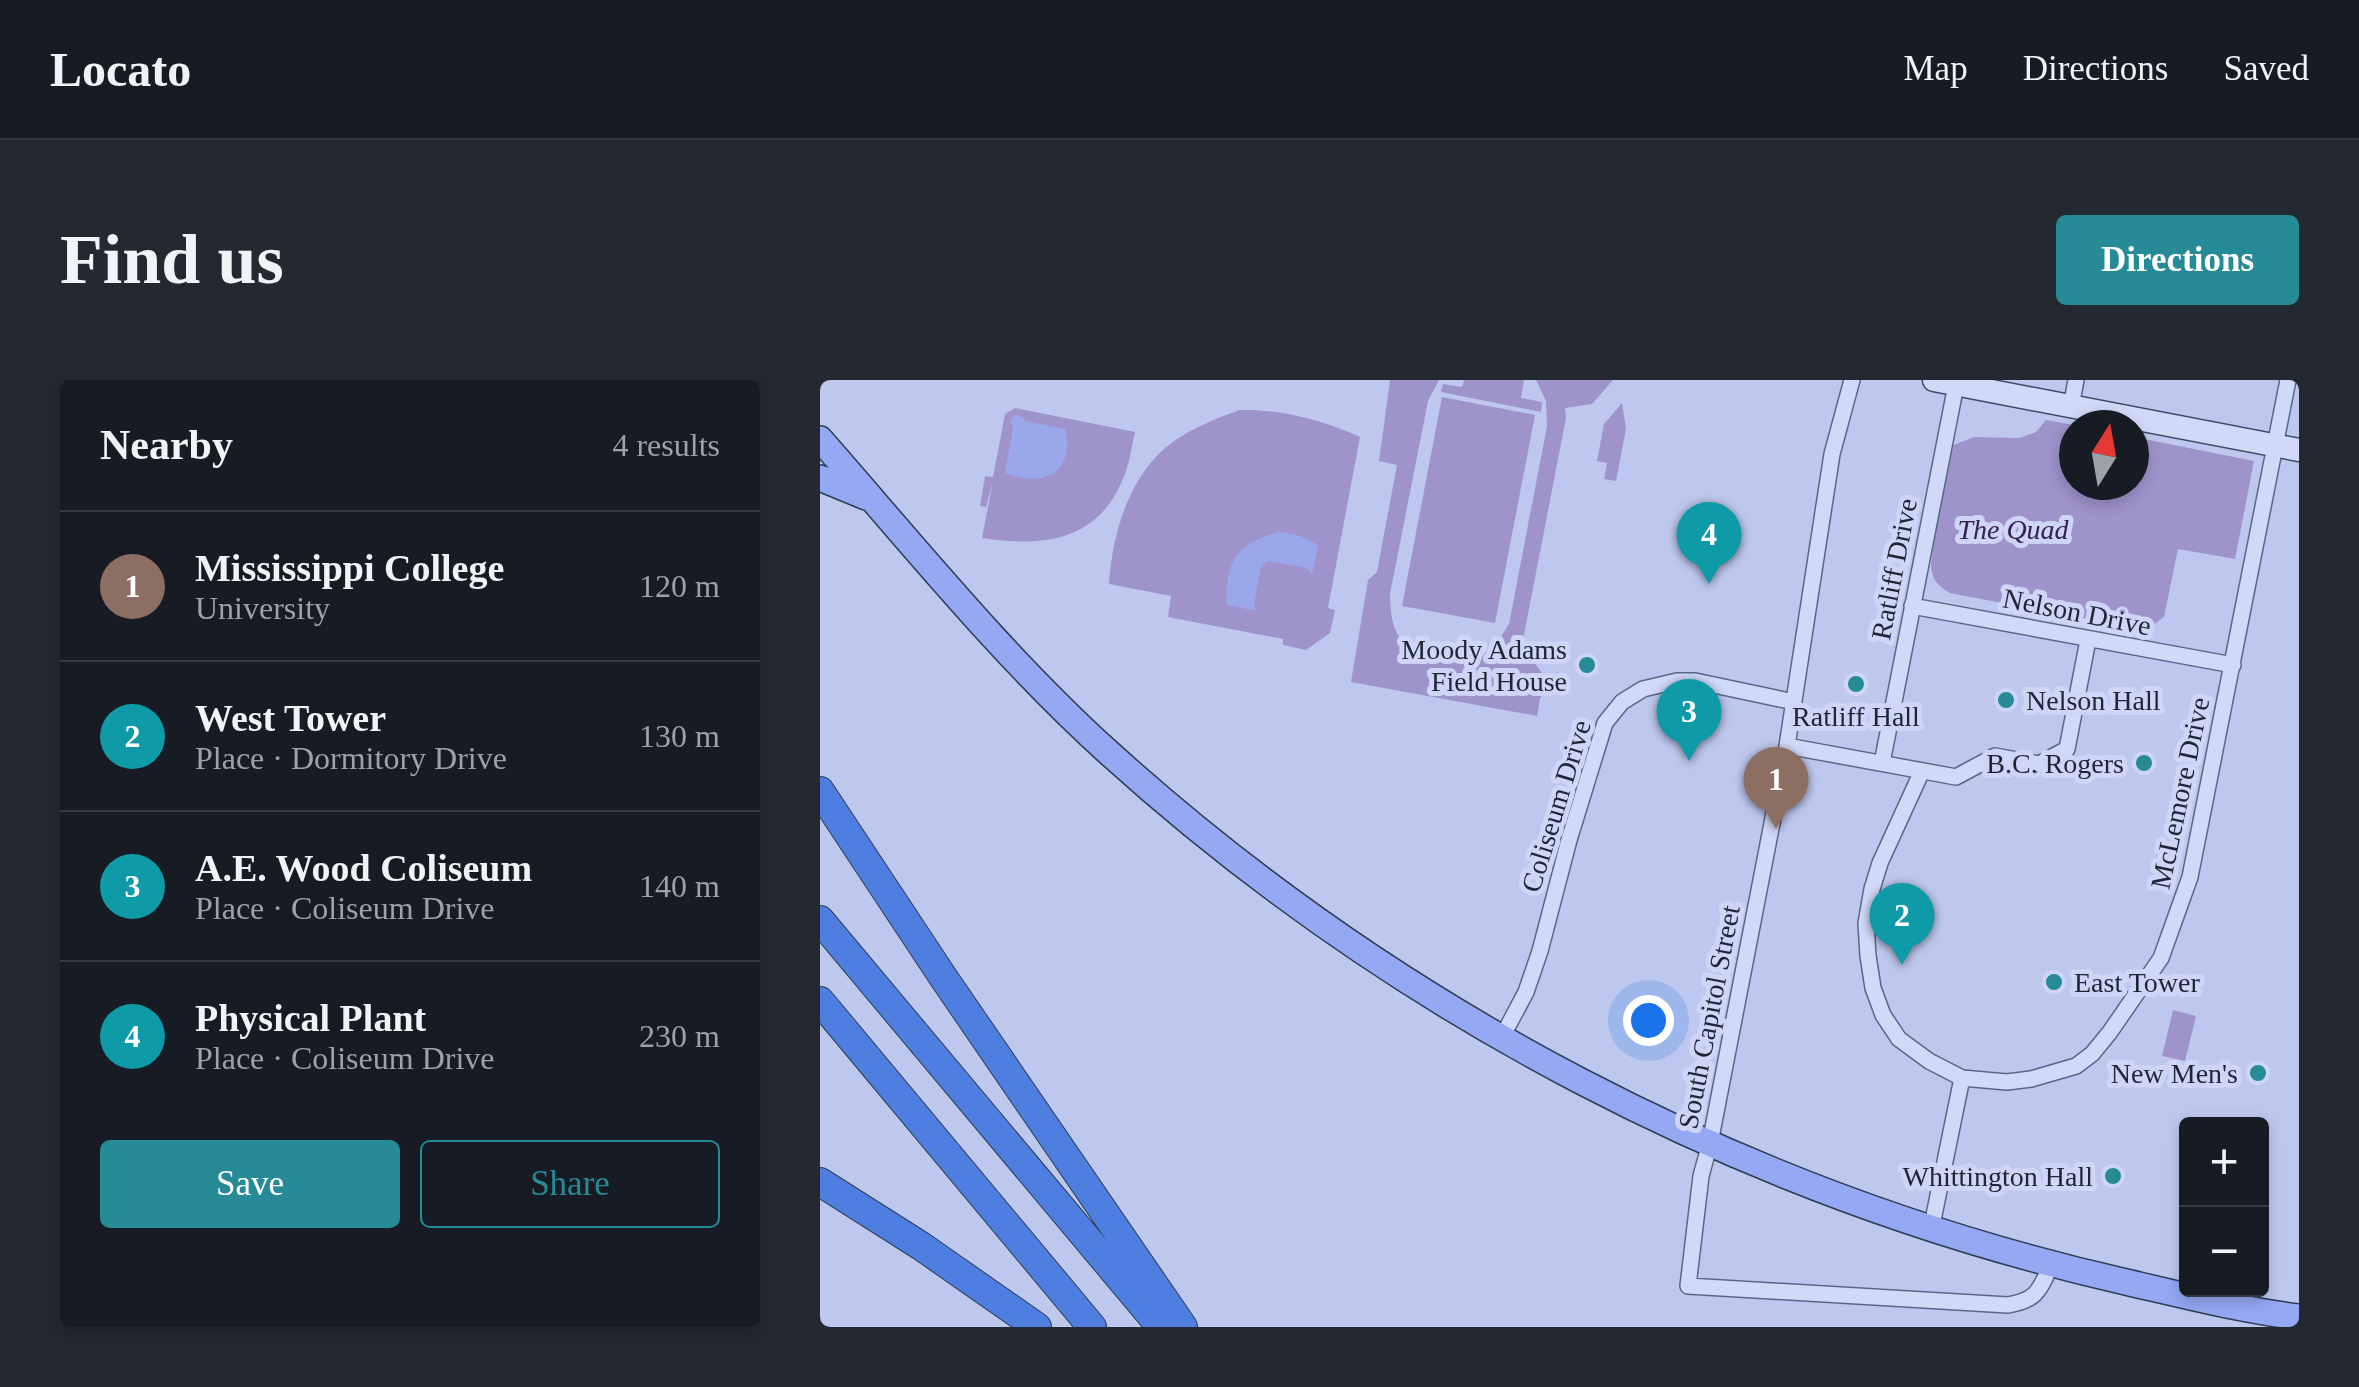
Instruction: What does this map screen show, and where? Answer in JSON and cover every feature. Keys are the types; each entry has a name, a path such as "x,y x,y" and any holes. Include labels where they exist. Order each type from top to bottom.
{"highway":[{"path":"820,790 1182,1327"},
{"path":"820,920 1161,1327"},
{"path":"820,1001 1092,1327"},
{"path":"820,1182 1038,1327"}],"main road":[{"path":"820,439 961,602 1104,749 1194,828 1280,894 1368,956 1501,1040 1595,1090 1710,1143 1931,1230 2252,1319 2299,1317"},
{"path":"820,478 874,500"}],"street":[{"name":"South Capitol Street","path":"1852,380 1832,454 1787,746 1701,1176 1688,1286 2008,1306 2025,1302 2038,1293 2050,1265"},
{"path":"2071,407 2076,380"},
{"name":"McLemore Drive","path":"1962,1078 2007,1082 2076,1066 2110,1032 2160,958 2190,878 2233,665 2287,447 2288,380"},
{"path":"1945,382 2287,447"},
{"name":"Ratliff Drive","path":"1882,763 1912,606 1945,382"},
{"name":"Nelson Drive","path":"1912,606 2233,665"},
{"path":"1787,746 1956,776 1995,756 2038,764 2067,748 2088,640"},
{"name":"Coliseum Drive","path":"1501,1040 1526,992 1605,724 1622,702 1643,690 1677,681 1695,681 1794,702"},
{"path":"1922,772 1880,863 1866,923 1874,988 1884,1015 1900,1039 1929,1061 1962,1078 1931,1230"}],"green space":[{"path":"1390,380 1439,380 1428,401 1390,594 1394,626 1401,640 1414,650 1469,660 1496,644 1509,624 1547,426 1546,401 1536,380 1613,380 1592,404 1565,408 1522,645 1552,687 1540,698 1537,716 1351,682 1368,580 1377,572 1397,465 1379,461"},
{"path":"1464,380 1524,380 1521,398 1542,402 1541,412 1441,392 1443,384 1462,387"},
{"path":"1442,397 1535,415 1495,623 1402,606"},
{"path":"1622,403 1626,429 1616,481 1604,479 1607,463 1597,461 1604,424"},
{"path":"1015,408 1135,432 1116,494 1087,525 1050,539 982,538 993,481 986,507 980,506 985,476 993,477 1005,414"},
{"path":"1240,410 1301,417 1360,437 1328,608 1335,610 1330,633 1306,650 1283,645 1283,639 1168,617 1171,596 1109,584 1124,511 1151,462 1181,437"},
{"name":"The Quad","path":"2046,420 2059,422 2059,500 2149,500 2149,440 2254,461 2235,559 2178,549 2164,617 2145,631 1950,593 1934,578 1931,564 1951,446 1974,437 2019,438 2036,432"},
{"path":"2173,1010 2196,1016 2185,1061 2162,1056"}],"sand":[{"path":"1015,415 1025,421 1066,429 1065,457 1053,474 1032,479 1005,473 1013,427 1010,423"},
{"path":"1279,532 1300,536 1318,546 1312,574 1307,568 1268,561 1261,566 1254,604 1257,611 1227,605 1228,577 1236,557 1253,542"}],"place":[{"name":"Physical Plant","path":"1709,584"},
{"name":"Moody Adams Field House","path":"1587,665"},
{"name":"Ratliff Hall","path":"1856,684"},
{"name":"Nelson Hall","path":"2006,700"},
{"name":"A.E. Wood Coliseum","path":"1689,761"},
{"name":"B.C. Rogers","path":"2144,763"},
{"name":"Mississippi College","path":"1776,829"},
{"name":"West Tower","path":"1902,965"},
{"name":"East Tower","path":"2054,982"},
{"name":"New Men's","path":"2258,1073"},
{"name":"Whittington Hall","path":"2113,1176"}]}
